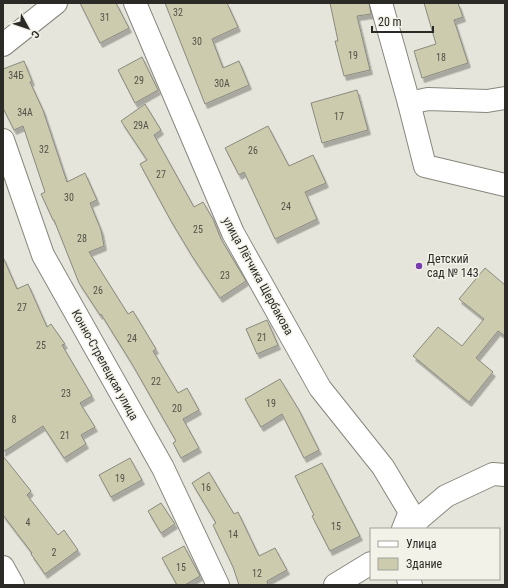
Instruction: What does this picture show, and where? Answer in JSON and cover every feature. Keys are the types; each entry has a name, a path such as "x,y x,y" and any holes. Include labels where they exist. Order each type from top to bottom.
{"street":[{"path":"3,45 56,3"},
{"name":"улица Лётчика Щербакова","path":"136,3 233,233 320,388 383,467 410,512 403,528"},
{"path":"381,3 410,103 425,166 505,185"},
{"path":"410,103 428,99 486,101 505,98"},
{"name":"Конно-Стрелецкая улица","path":"3,140 43,255 163,468 218,585"},
{"path":"413,528 420,518 446,496 493,474 505,476"},
{"path":"335,585 370,565"},
{"path":"3,567 13,585"}],"building":[{"path":"80,3 116,3 129,28 100,43"},
{"path":"165,3 227,3 238,27 212,39 223,68 239,61 249,85 205,104"},
{"path":"330,3 369,3 371,14 357,16 370,70 344,76 335,41 338,41"},
{"path":"424,3 458,3 463,17 454,20 468,63 422,78 414,51 436,44"},
{"path":"142,57 158,90 135,103 118,70"},
{"path":"24,61 32,81 30,82 43,110 67,182 85,173 97,200 90,203 101,230 104,246 89,252 128,314 133,311 156,349 153,351 178,393 187,388 199,410 183,419 199,448 181,458 173,443 176,441 132,364 101,314 100,315 79,283 54,220 41,194 45,192 23,126 14,130 3,108 3,69"},
{"path":"357,90 368,130 322,143 311,103"},
{"path":"145,104 161,130 154,135 194,207 203,202 213,219 221,239 246,281 220,298 171,221 140,164 147,160 121,121"},
{"path":"268,126 289,166 313,155 326,183 305,192 317,219 275,239 244,172 239,175 225,148"},
{"path":"3,257 17,289 28,284 47,327 51,324 65,344 62,345 92,396 80,403 95,427 81,435 86,444 64,458 43,426 3,452"},
{"path":"485,268 505,285 505,336 498,331 476,358 493,372 469,402 413,356 438,327 462,346 484,319 459,299"},
{"path":"267,320 278,345 257,354 246,329"},
{"path":"280,379 299,410 319,450 304,458 282,414 261,427 245,399"},
{"path":"3,456 31,491 27,495 58,535 64,530 78,550 45,574 31,554 32,553 3,515"},
{"path":"130,458 142,480 111,497 99,475"},
{"path":"322,463 360,536 330,551 312,516 314,515 295,476"},
{"path":"209,472 234,514 238,512 259,556 275,548 287,570 267,581 268,585 239,585 233,567 213,525 216,523 192,483"},
{"path":"161,503 175,524 161,533 148,511"},
{"path":"184,546 200,576 185,585 177,585 162,558"}],"place":[{"name":"Детский сад № 143","path":"419,266"}]}
